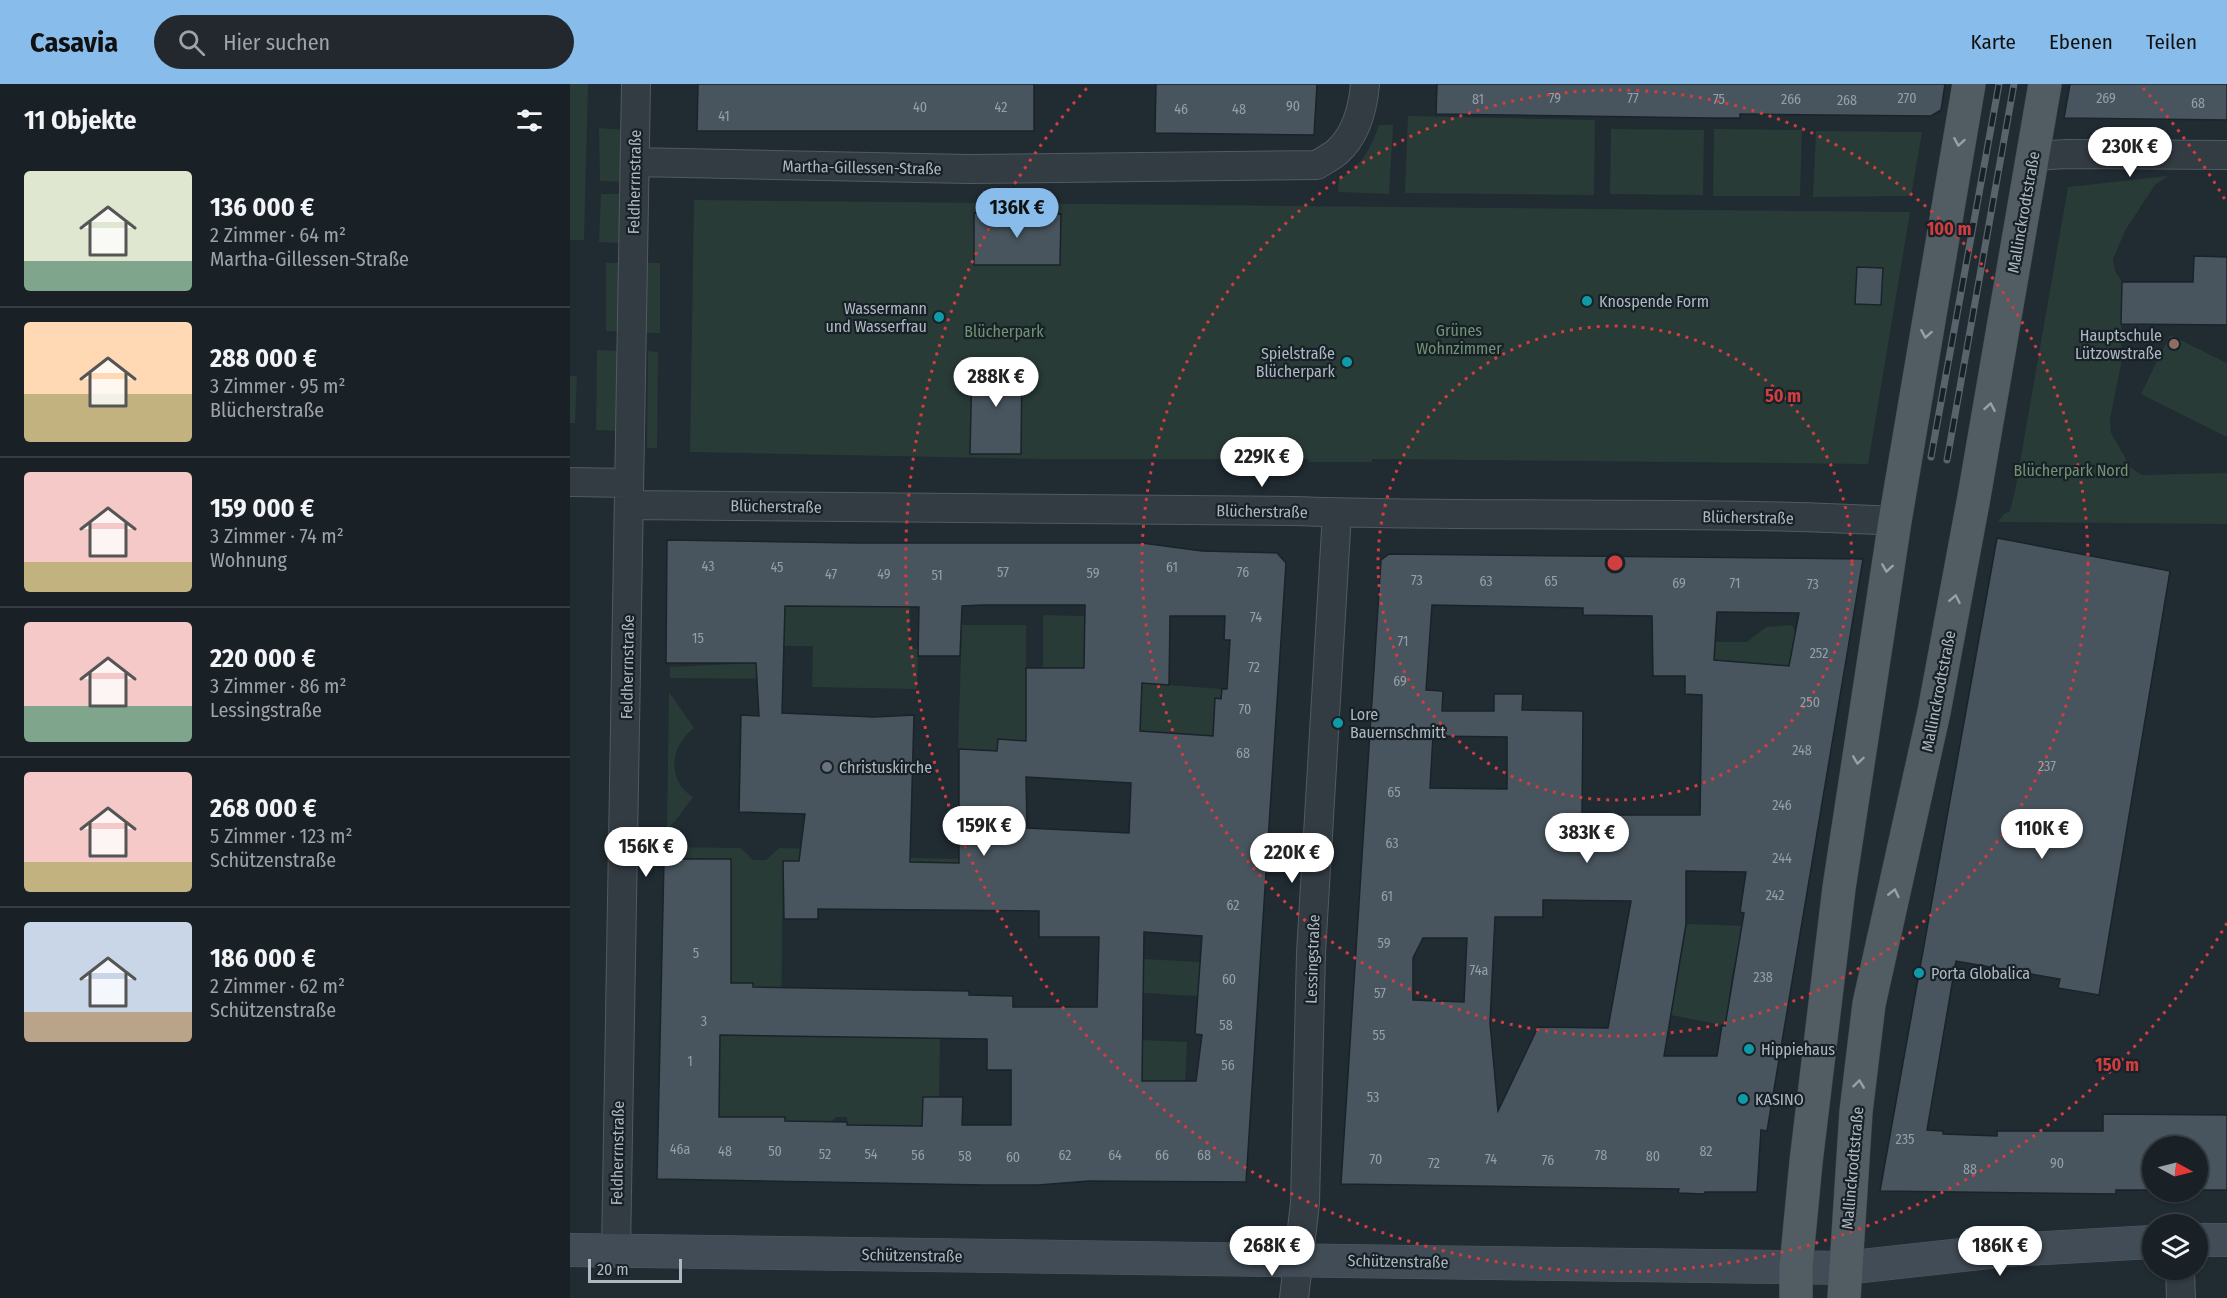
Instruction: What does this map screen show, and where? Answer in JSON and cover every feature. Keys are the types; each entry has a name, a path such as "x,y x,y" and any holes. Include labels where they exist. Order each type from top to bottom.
{"main road":[{"path":"1796,1282 1814,1094 1839,888 1895,521 1969,84"},
{"name":"Mallinckrodtstraße","path":"1844,1283 1856,1112 1869,1004 1934,712 1974,497 2045,84"}],"street":[{"name":"Feldherrnstraße","path":"616,1251 636,84"},
{"name":"Martha-Gillessen-Straße","path":"635,162 969,169 1317,165 1337,152 1355,128 1364,102 1365,84"},
{"path":"2032,156 2067,154 2227,156"},
{"name":"Blücherstraße","path":"570,482 629,494 1338,513 1517,513 1895,521"},
{"name":"Lessingstraße","path":"1294,1298 1305,1203 1311,953 1338,513"},
{"path":"2208,1240 2227,1240"},
{"name":"Schützenstraße","path":"570,1250 1297,1260 1844,1283 2008,1250 2142,1243"},
{"path":"2181,1280 2181,1298"}],"green space":[{"path":"570,84 588,84 584,240 570,240"},
{"path":"1408,116 1595,120 1594,195 1405,193"},
{"path":"1379,125 1393,125 1389,194 1338,192 1339,179 1359,163"},
{"path":"599,128 623,130 622,182 600,181"},
{"path":"1611,129 1704,130 1703,195 1610,194"},
{"path":"1714,129 1802,130 1800,196 1713,196"},
{"path":"1816,131 1922,132 1911,196 1813,197"},
{"name":"Blücherpark Nord","path":"2168,176 2155,185 2126,229 2113,259 2115,271 2122,282 2121,364 2110,419 2111,433 2131,468 2142,475 2227,473 2227,524 1998,522 2004,514 2010,511 2015,491 2068,187"},
{"path":"601,194 621,194 622,243 599,242"},
{"name":"Blücherpark","path":"694,200 1910,212 1868,464 1388,459 1372,459 1372,462 1309,462 1308,459 1041,459 690,452"},
{"path":"606,263 626,263 626,331 606,331"},
{"path":"644,263 660,263 660,333 643,333"},
{"path":"2170,335 2227,363 2227,437 2141,394"},
{"path":"597,350 620,351 619,431 596,430"},
{"path":"648,351 658,352 657,448 647,448"},
{"path":"570,376 577,376 575,423 570,423"},
{"path":"748,606 910,606 909,648 918,649 917,689 812,687 813,646 748,646"},
{"path":"1043,615 1085,616 1084,668 1043,668"},
{"path":"962,625 1026,625 1026,741 998,739 997,751 958,749"},
{"path":"1792,625 1796,634 1789,668 1714,660 1704,642 1747,642 1766,627"},
{"path":"756,663 782,679 670,678 670,667"},
{"path":"1142,683 1222,689 1221,699 1215,698 1219,736 1140,731"},
{"path":"669,692 694,728 680,744 674,763 678,782 693,797 667,829"},
{"path":"667,847 741,848 753,860 766,860 779,848 826,849 833,856 959,859 959,863 783,861 781,1035 940,1039 939,1097 923,1097 922,1126 847,1126 847,1117 836,1117 831,1122 785,1121 785,1117 703,1118 683,1099 659,1098 660,1087 719,1087 720,1035 746,1035 747,1008 753,1008 753,983 731,983 731,859 667,858"},
{"path":"1687,924 1745,926 1732,975 1727,1026 1671,1015"},
{"path":"1143,959 1200,962 1198,996 1143,993"},
{"path":"1142,1040 1187,1042 1185,1084 1141,1087"}],"building":[{"path":"698,84 1034,84 1034,131 697,131"},
{"path":"1156,84 1317,84 1314,135 1155,133"},
{"path":"1437,84 1945,84 1941,110 1931,116 1740,114 1740,118 1709,118 1436,114"},
{"path":"2070,84 2227,84 2227,120 2064,118"},
{"path":"974,213 1061,214 1060,265 974,265"},
{"path":"2194,256 2227,257 2227,325 2121,324 2122,282 2193,282"},
{"path":"1857,267 1883,268 1881,305 1855,304"},
{"path":"972,362 1022,363 1021,454 970,454"},
{"path":"1997,538 2170,571 2099,995 2058,988 2060,979 1956,961 1927,1130 1943,1131 1943,1134 1997,1136 1997,1131 2103,1131 2103,1114 2227,1115 2227,1190 2208,1190 2208,1136 2142,1136 2142,1190 2116,1190 2116,1194 1880,1191"},
{"path":"667,540 1142,543 1202,551 1277,553 1286,563 1246,1182 1089,1181 1038,1185 984,1185 657,1179 664,859 731,859 731,983 753,983 753,987 969,991 969,995 1013,996 1013,1007 1097,1007 1099,937 1039,937 1039,911 818,909 818,919 784,919 783,861 799,861 805,814 739,812 741,715 759,716 756,663 666,663","holes":["1085,605 1084,668 1026,668 1026,741 998,739 997,751 959,749 959,863 910,862 914,715 874,717 782,713 785,606 919,607 918,656 960,656 962,606","1170,616 1225,616 1224,640 1230,640 1227,689 1222,689 1221,699 1215,698 1213,736 1140,731 1142,683 1169,685","1026,777 1131,783 1129,833 1027,828","1144,932 1202,936 1195,1034 1202,1035 1196,1081 1142,1081","720,1035 987,1039 987,1070 1011,1070 1011,1125 962,1125 963,1097 923,1097 922,1126 785,1121 785,1117 719,1117"]},
{"path":"1389,554 1863,559 1767,1131 1761,1130 1757,1192 1705,1192 1704,1194 1678,1193 1679,1189 1341,1184 1381,560","holes":["1432,605 1583,608 1583,615 1652,616 1653,676 1685,676 1685,694 1702,695 1700,815 1582,815 1583,711 1522,710 1523,694 1494,694 1494,711 1442,711 1443,691 1426,690","1717,612 1799,613 1789,666 1714,660","1433,736 1507,737 1507,789 1430,788","1686,871 1746,872 1740,912 1744,913 1725,1026 1722,1025 1717,1056 1664,1056 1686,924","1543,900 1631,901 1608,1028 1538,1027 1498,1111 1490,1023 1495,917 1543,917","1423,938 1467,938 1464,1002 1413,1000 1413,958"]}],"railway":[{"path":"1931,457 1999,84"},
{"path":"1947,460 2014,84"}],"place":[{"name":"Knospende Form","path":"1587,301"},
{"name":"Wassermann und Wasserfrau","path":"939,317"},
{"name":"Hauptschule Lützowstraße","path":"2174,344"},
{"name":"Spielstraße Blücherpark","path":"1347,362"},
{"name":"Lore Bauernschmitt","path":"1338,723"},
{"name":"Christuskirche","path":"827,767"},
{"name":"Porta Globalica","path":"1919,973"},
{"name":"Hippiehaus","path":"1749,1049"},
{"name":"KASINO","path":"1743,1099"}],"park label":[{"name":"Grünes Wohnzimmer","path":"1459,339"}]}
